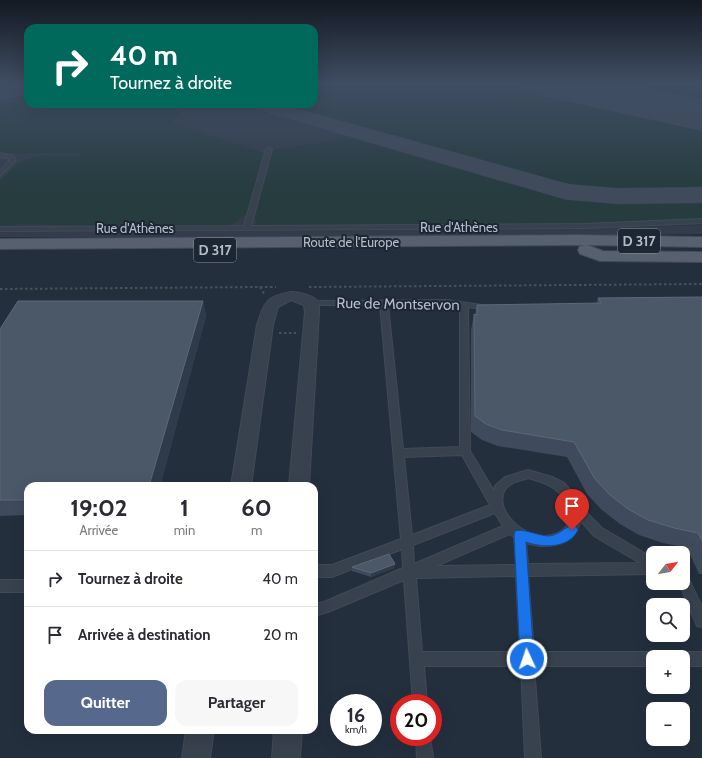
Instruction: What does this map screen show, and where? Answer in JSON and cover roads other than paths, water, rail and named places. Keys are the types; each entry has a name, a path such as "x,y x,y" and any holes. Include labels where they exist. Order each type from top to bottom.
{"main road":[{"path":"702,236 587,238 581,245 600,256 702,257"},
{"name":"Route de l'Europe","path":"0,252 581,245 702,242"},
{"name":"Route de l'Europe","path":"0,244 581,245 702,250"}],"street":[{"path":"242,482 264,333 271,304 283,297 292,295 301,298 309,295 312,312 299,482"},
{"path":"196,758 199,734"},
{"path":"286,758 288,734"}],"lane":[{"path":"247,228 269,149"},
{"path":"0,155 11,157 13,160 0,174"},
{"name":"Rue d'Athènes","path":"0,229 584,226 702,221"},
{"name":"Rue de Montservon","path":"309,295 384,302 446,302 500,309"},
{"path":"384,302 407,542 419,694"},
{"path":"464,304 465,451 502,518 515,531 537,541 551,541 563,537 572,530 576,520 576,509"},
{"path":"398,453 465,451"},
{"path":"497,507 496,497 500,487 512,478 528,474 540,476 563,488 571,498 576,509 598,532 646,560"},
{"path":"318,571 332,571 497,507"},
{"path":"515,531 522,570 533,758"},
{"path":"318,609 515,531"},
{"path":"409,572 646,568"},
{"path":"0,586 24,586"},
{"path":"688,590 702,621"},
{"path":"416,659 646,659"},
{"path":"690,659 702,659"},
{"path":"424,746 425,758"}]}
